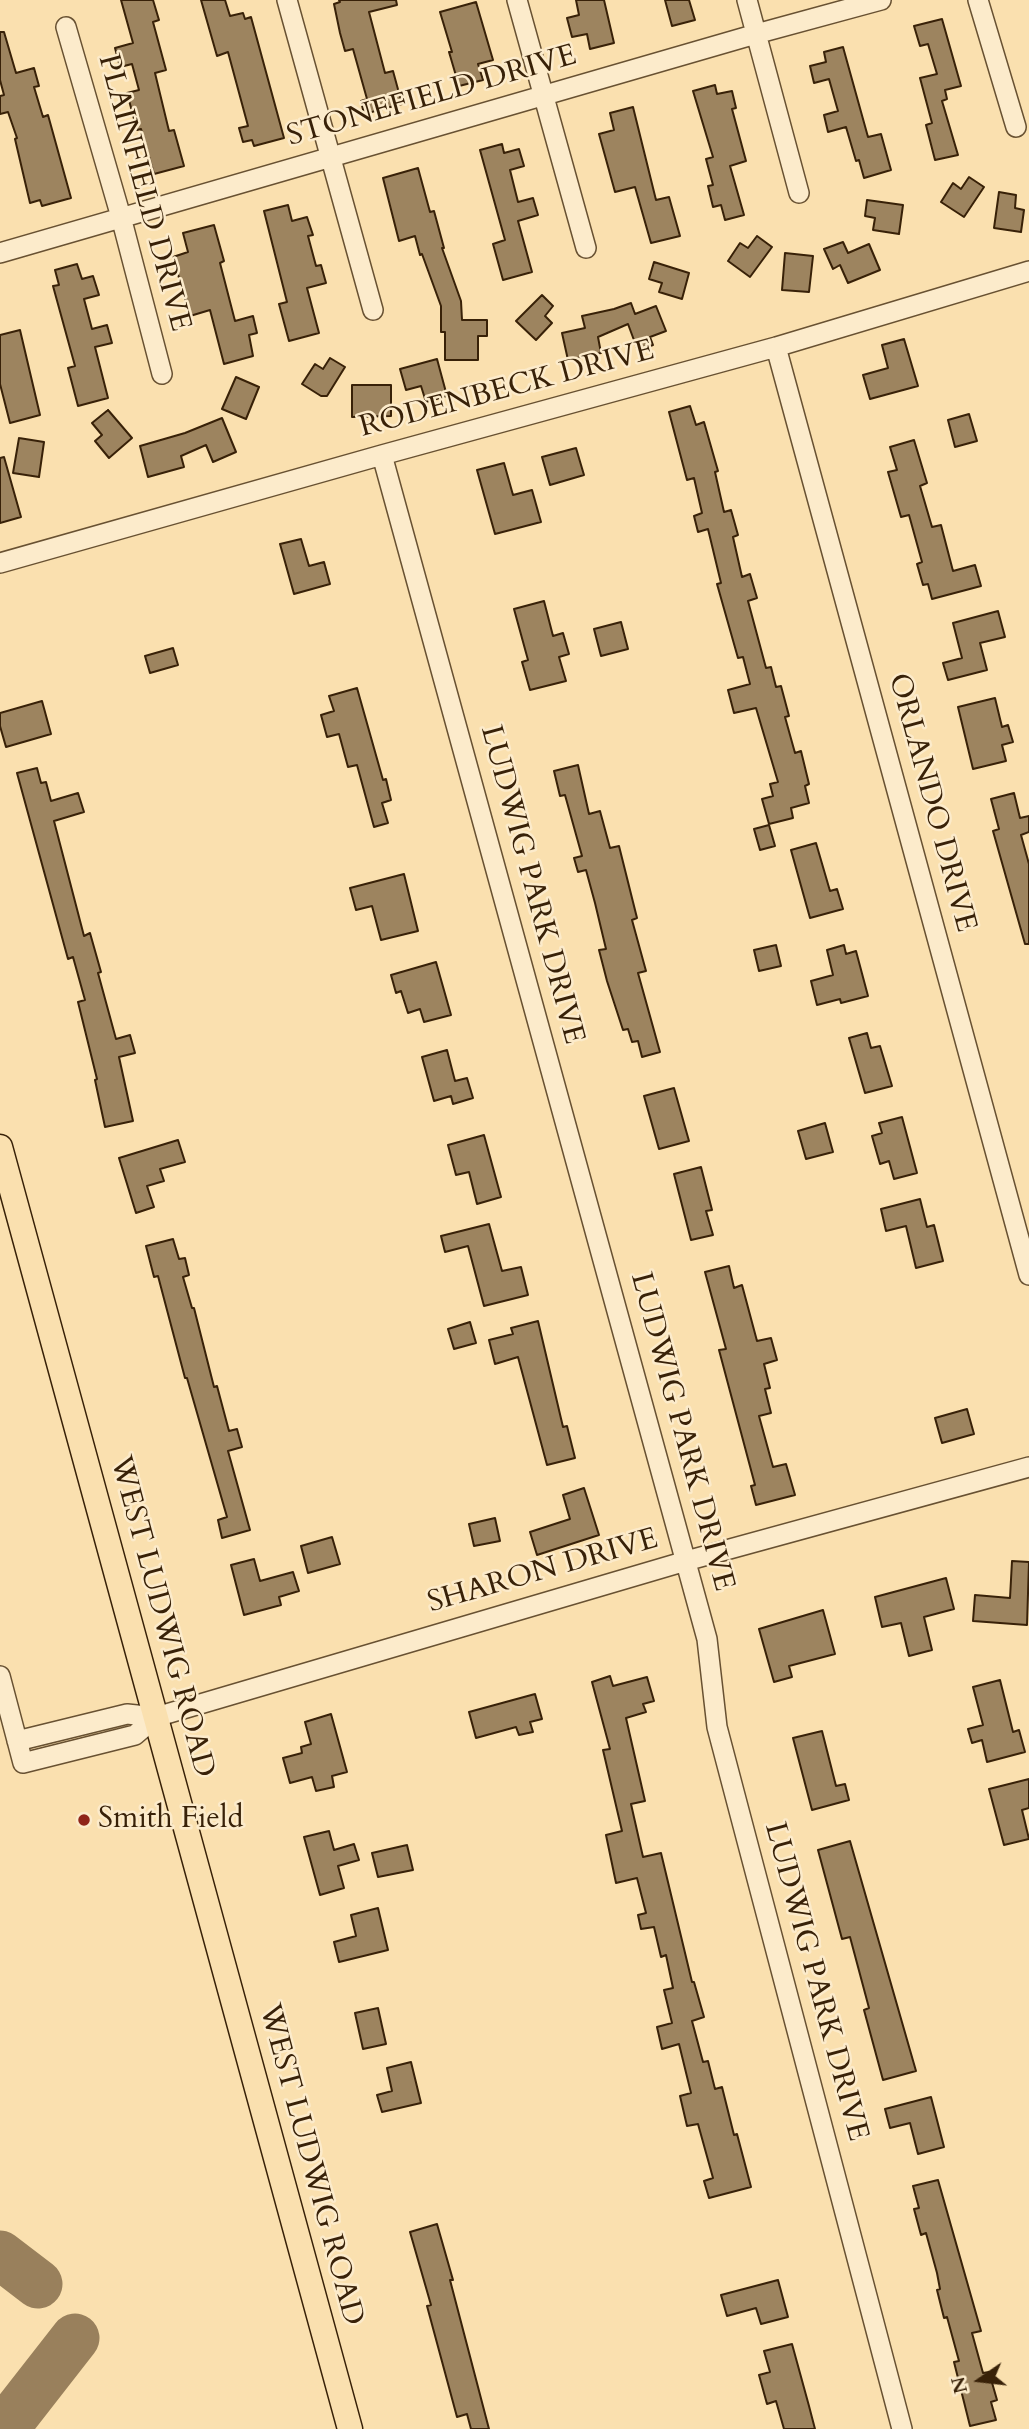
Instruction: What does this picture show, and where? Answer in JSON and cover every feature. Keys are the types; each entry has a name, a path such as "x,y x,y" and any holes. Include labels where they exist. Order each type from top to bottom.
{"main road":[{"name":"WEST LUDWIG ROAD","path":"0,1150 350,2429"}],"street":[{"path":"287,0 373,310"},
{"path":"517,0 586,248"},
{"path":"747,0 799,193"},
{"name":"STONEFIELD DRIVE","path":"0,253 881,0"},
{"path":"978,0 1016,127"},
{"name":"PLAINFIELD DRIVE","path":"66,27 121,217 162,374"},
{"name":"RODENBECK DRIVE","path":"0,563 776,347 1029,271"},
{"name":"ORLANDO DRIVE","path":"776,347 1029,1275"},
{"name":"LUDWIG PARK DRIVE","path":"382,455 707,1639 717,1727 902,2429"},
{"name":"SHARON DRIVE","path":"156,1717 686,1561 1029,1467"},
{"path":"0,1676 23,1763 135,1735 156,1717"},
{"path":"17,1741 127,1714 156,1717"}],"building":[{"path":"121,0 153,0 159,20 153,22 166,70 155,73 169,131 174,130 184,166 154,174 141,129 137,130 127,93 139,90 132,64 120,67 115,48 133,43"},
{"path":"201,0 225,0 230,16 243,13 245,19 251,17 284,138 254,146 252,140 243,142 239,128 248,126 228,52 217,56"},
{"path":"339,0 396,0 397,5 369,12 385,73 393,71 402,104 364,114 361,101 367,99 353,49 345,51 334,4 340,2"},
{"path":"576,0 604,0 614,43 590,49 587,34 572,37 567,18 579,15"},
{"path":"665,0 689,0 695,20 672,26"},
{"path":"476,2 493,60 478,64 483,80 459,86 440,12"},
{"path":"942,19 961,86 945,90 947,99 942,101 958,155 935,160 926,125 932,123 920,78 937,74 928,44 920,46 914,26"},
{"path":"0,32 4,32 16,73 34,68 39,86 34,87 43,117 48,115 71,198 42,206 40,200 30,203 15,139 17,138 8,112 0,114 0,96 4,95 0,80"},
{"path":"843,47 868,137 881,134 891,170 864,178 846,127 828,132 824,115 838,111 829,79 814,83 810,66 826,62 824,52"},
{"path":"715,85 717,94 732,91 736,108 732,109 746,161 730,166 744,215 725,220 721,205 713,207 708,186 713,185 706,159 713,157 693,91"},
{"path":"633,107 656,200 669,197 680,236 651,243 635,187 615,192 599,134 614,130 610,113"},
{"path":"502,144 504,153 519,149 524,166 510,170 518,202 533,198 538,215 518,221 532,272 503,280 493,244 505,240 480,150"},
{"path":"418,168 430,212 434,211 442,248 461,301 462,320 487,320 487,336 478,336 478,360 445,360 441,306 422,254 420,255 415,236 399,241 383,178"},
{"path":"969,177 984,187 964,217 941,202 953,183 961,189"},
{"path":"999,192 1016,195 1015,208 1024,210 1021,232 994,228"},
{"path":"867,200 903,205 899,234 873,230 875,218 865,216"},
{"path":"288,205 292,221 307,217 313,235 308,236 316,266 321,265 326,283 307,288 319,333 289,341 279,304 287,302 264,211"},
{"path":"214,225 224,261 220,263 235,321 253,316 257,333 249,335 253,356 224,364 210,310 190,316 173,257 188,252 183,233"},
{"path":"757,236 772,247 750,277 728,261 740,243 748,248"},
{"path":"843,242 848,253 869,244 880,270 848,283 840,265 833,269 824,249"},
{"path":"785,253 813,256 809,292 782,290"},
{"path":"654,262 689,273 682,299 659,292 662,283 649,279"},
{"path":"77,264 82,279 93,276 99,295 84,299 92,329 107,325 112,343 95,347 108,398 78,406 68,368 75,366 53,286 59,285 55,270"},
{"path":"542,295 553,306 545,316 552,323 536,340 516,321"},
{"path":"631,303 635,314 656,306 666,331 650,337 653,345 638,351 628,324 598,337 601,353 568,360 562,333 585,328 582,316"},
{"path":"20,330 40,415 10,423 0,384 0,335"},
{"path":"904,339 918,386 870,399 863,375 888,368 882,345"},
{"path":"330,358 345,367 327,396 321,396 302,384 315,364 323,369"},
{"path":"437,359 447,396 426,402 421,386 406,390 400,369"},
{"path":"236,377 259,387 246,419 222,409"},
{"path":"352,385 391,385 391,416 352,417"},
{"path":"690,406 696,425 704,422 718,471 715,472 724,512 731,510 738,535 733,537 742,577 750,574 757,598 748,601 766,668 771,667 776,687 781,686 789,716 785,717 795,753 801,751 809,784 805,786 809,803 791,808 793,818 769,824 762,799 773,796 770,784 778,782 756,708 734,713 728,690 750,684 743,657 738,658 717,584 721,583 708,529 698,532 694,516 702,513 694,478 687,480 669,412"},
{"path":"108,410 132,438 109,458 95,441 102,435 92,423"},
{"path":"969,414 977,441 955,447 948,420"},
{"path":"222,418 236,452 213,462 206,445 181,456 184,467 148,477 140,446 185,433"},
{"path":"19,438 44,442 39,477 13,473"},
{"path":"914,440 927,483 920,486 932,527 941,525 953,571 975,565 981,586 932,599 928,584 923,585 917,564 922,562 909,515 901,517 888,472 897,470 890,447"},
{"path":"576,448 584,475 550,485 542,457"},
{"path":"4,457 21,517 0,523 0,458"},
{"path":"504,463 513,495 532,490 541,522 495,534 477,470"},
{"path":"301,539 309,566 324,562 330,584 294,594 280,544"},
{"path":"544,601 553,636 563,633 569,654 559,657 566,681 530,690 522,662 528,660 514,609"},
{"path":"998,611 1005,637 980,643 987,670 948,680 943,663 962,658 953,623"},
{"path":"621,622 628,649 601,656 594,629"},
{"path":"173,648 178,665 150,673 145,656"},
{"path":"357,688 391,800 382,803 388,823 374,827 357,765 348,767 339,734 327,737 321,715 334,711 329,696"},
{"path":"995,698 1002,727 1008,725 1013,742 1002,745 1006,761 973,769 958,707"},
{"path":"42,701 51,734 6,747 0,726 0,713"},
{"path":"578,765 589,814 600,811 610,848 619,846 637,918 632,920 646,971 638,973 660,1052 642,1057 638,1041 632,1042 628,1029 623,1030 607,981 599,950 606,949 595,903 586,870 578,872 574,858 582,856 565,795 560,796 554,771"},
{"path":"37,768 41,783 46,782 51,801 78,793 84,812 54,821 84,936 90,933 116,1039 130,1035 135,1053 119,1057 133,1121 105,1127 95,1080 97,1079 78,1002 85,1000 73,957 68,959 17,773"},
{"path":"1014,793 1020,818 1029,816 1029,832 1021,835 1029,864 1029,944 1025,944 993,831 999,829 991,799"},
{"path":"769,825 775,846 760,850 754,829"},
{"path":"816,843 830,891 837,889 843,909 810,918 791,850"},
{"path":"404,874 418,931 381,940 372,906 356,910 350,888"},
{"path":"776,945 781,966 759,971 754,950"},
{"path":"844,945 846,954 856,951 868,996 841,1003 840,999 817,1005 811,981 833,975 827,950"},
{"path":"436,962 451,1015 424,1022 420,1009 408,1013 401,991 396,993 391,975"},
{"path":"867,1033 871,1048 880,1046 892,1086 865,1093 849,1038"},
{"path":"447,1050 455,1081 467,1078 473,1098 453,1104 451,1096 434,1101 422,1057"},
{"path":"674,1088 689,1141 659,1149 644,1096"},
{"path":"902,1117 917,1173 894,1179 889,1161 880,1164 872,1136 882,1133 879,1123"},
{"path":"825,1123 833,1152 806,1159 798,1131"},
{"path":"484,1135 501,1197 477,1204 469,1172 456,1175 448,1145"},
{"path":"178,1140 185,1162 160,1169 164,1181 147,1186 154,1207 136,1213 119,1158"},
{"path":"701,1167 712,1210 706,1211 713,1235 691,1240 674,1174"},
{"path":"920,1199 927,1227 934,1225 943,1261 916,1268 906,1226 886,1231 881,1209"},
{"path":"489,1224 502,1271 521,1267 528,1295 484,1306 468,1246 445,1252 441,1236"},
{"path":"173,1239 179,1259 185,1258 189,1275 183,1277 194,1308 214,1387 217,1386 229,1431 237,1429 242,1447 228,1451 250,1530 222,1538 218,1520 227,1517 185,1378 158,1276 154,1277 146,1246"},
{"path":"729,1266 734,1288 742,1285 757,1341 771,1338 777,1360 764,1364 770,1388 765,1389 771,1413 759,1416 773,1467 786,1464 795,1495 756,1505 751,1486 755,1485 719,1350 726,1349 705,1272"},
{"path":"538,1321 563,1427 567,1426 575,1458 547,1465 518,1357 495,1364 489,1340 513,1334 511,1328"},
{"path":"470,1322 476,1343 454,1349 448,1329"},
{"path":"967,1409 974,1434 942,1443 935,1418"},
{"path":"584,1488 599,1535 537,1555 530,1532 570,1519 563,1495"},
{"path":"495,1518 500,1541 474,1546 469,1524"},
{"path":"332,1537 340,1564 308,1573 301,1546"},
{"path":"254,1559 260,1581 293,1572 299,1591 279,1597 281,1605 244,1615 231,1565"},
{"path":"1012,1561 1029,1562 1027,1625 973,1621 975,1595 1010,1598"},
{"path":"946,1578 954,1609 924,1617 932,1650 909,1656 901,1623 882,1627 875,1597"},
{"path":"823,1610 835,1654 789,1666 792,1677 774,1682 759,1629"},
{"path":"610,1676 613,1686 647,1677 654,1701 643,1704 646,1712 626,1718 645,1801 631,1804 643,1857 661,1853 692,1982 704,2017 692,2021 703,2062 708,2061 715,2089 722,2087 751,2187 709,2198 704,2181 713,2178 698,2124 687,2126 680,2096 691,2093 679,2044 662,2049 657,2027 672,2023 664,1990 673,1988 666,1955 661,1957 654,1927 641,1929 638,1915 646,1913 637,1878 616,1883 606,1835 622,1831 603,1750 610,1749 592,1682"},
{"path":"1000,1680 1013,1732 1019,1730 1025,1752 987,1762 982,1740 972,1743 968,1729 983,1725 973,1687"},
{"path":"535,1694 542,1719 530,1722 533,1732 519,1735 516,1727 476,1738 469,1712"},
{"path":"331,1714 347,1772 332,1776 334,1787 316,1791 312,1777 290,1783 283,1758 302,1753 301,1747 311,1744 305,1722"},
{"path":"822,1731 836,1786 845,1784 849,1800 812,1810 793,1738"},
{"path":"1029,1779 1029,1808 1022,1810 1029,1839 1004,1845 989,1789"},
{"path":"329,1831 334,1850 354,1844 359,1860 338,1866 344,1888 320,1895 304,1837"},
{"path":"850,1841 916,2071 883,2080 864,2010 869,2008 850,1937 842,1939 818,1850"},
{"path":"407,1845 413,1870 378,1877 372,1853"},
{"path":"378,1908 388,1950 339,1962 334,1942 356,1936 351,1915"},
{"path":"378,2008 386,2044 363,2049 355,2013"},
{"path":"411,2062 421,2103 382,2112 377,2095 392,2091 387,2068"},
{"path":"931,2097 944,2147 918,2154 910,2123 890,2128 885,2109"},
{"path":"938,2180 981,2331 972,2333 983,2373 989,2372 997,2400 991,2402 996,2420 970,2426 954,2362 959,2361 937,2290 940,2289 937,2273 926,2233 921,2235 914,2209 919,2208 913,2186"},
{"path":"437,2224 489,2429 471,2429 467,2414 457,2417 427,2306 431,2305 410,2232"},
{"path":"778,2280 788,2317 761,2324 756,2308 727,2316 721,2295"},
{"path":"792,2344 815,2429 784,2429 776,2401 767,2404 759,2375 770,2372 764,2351"}],"taxiway":[{"path":"0,2255 38,2284"},
{"path":"4,2429 75,2338"}],"place":[{"name":"Smith Field","path":"84,1820"}]}
